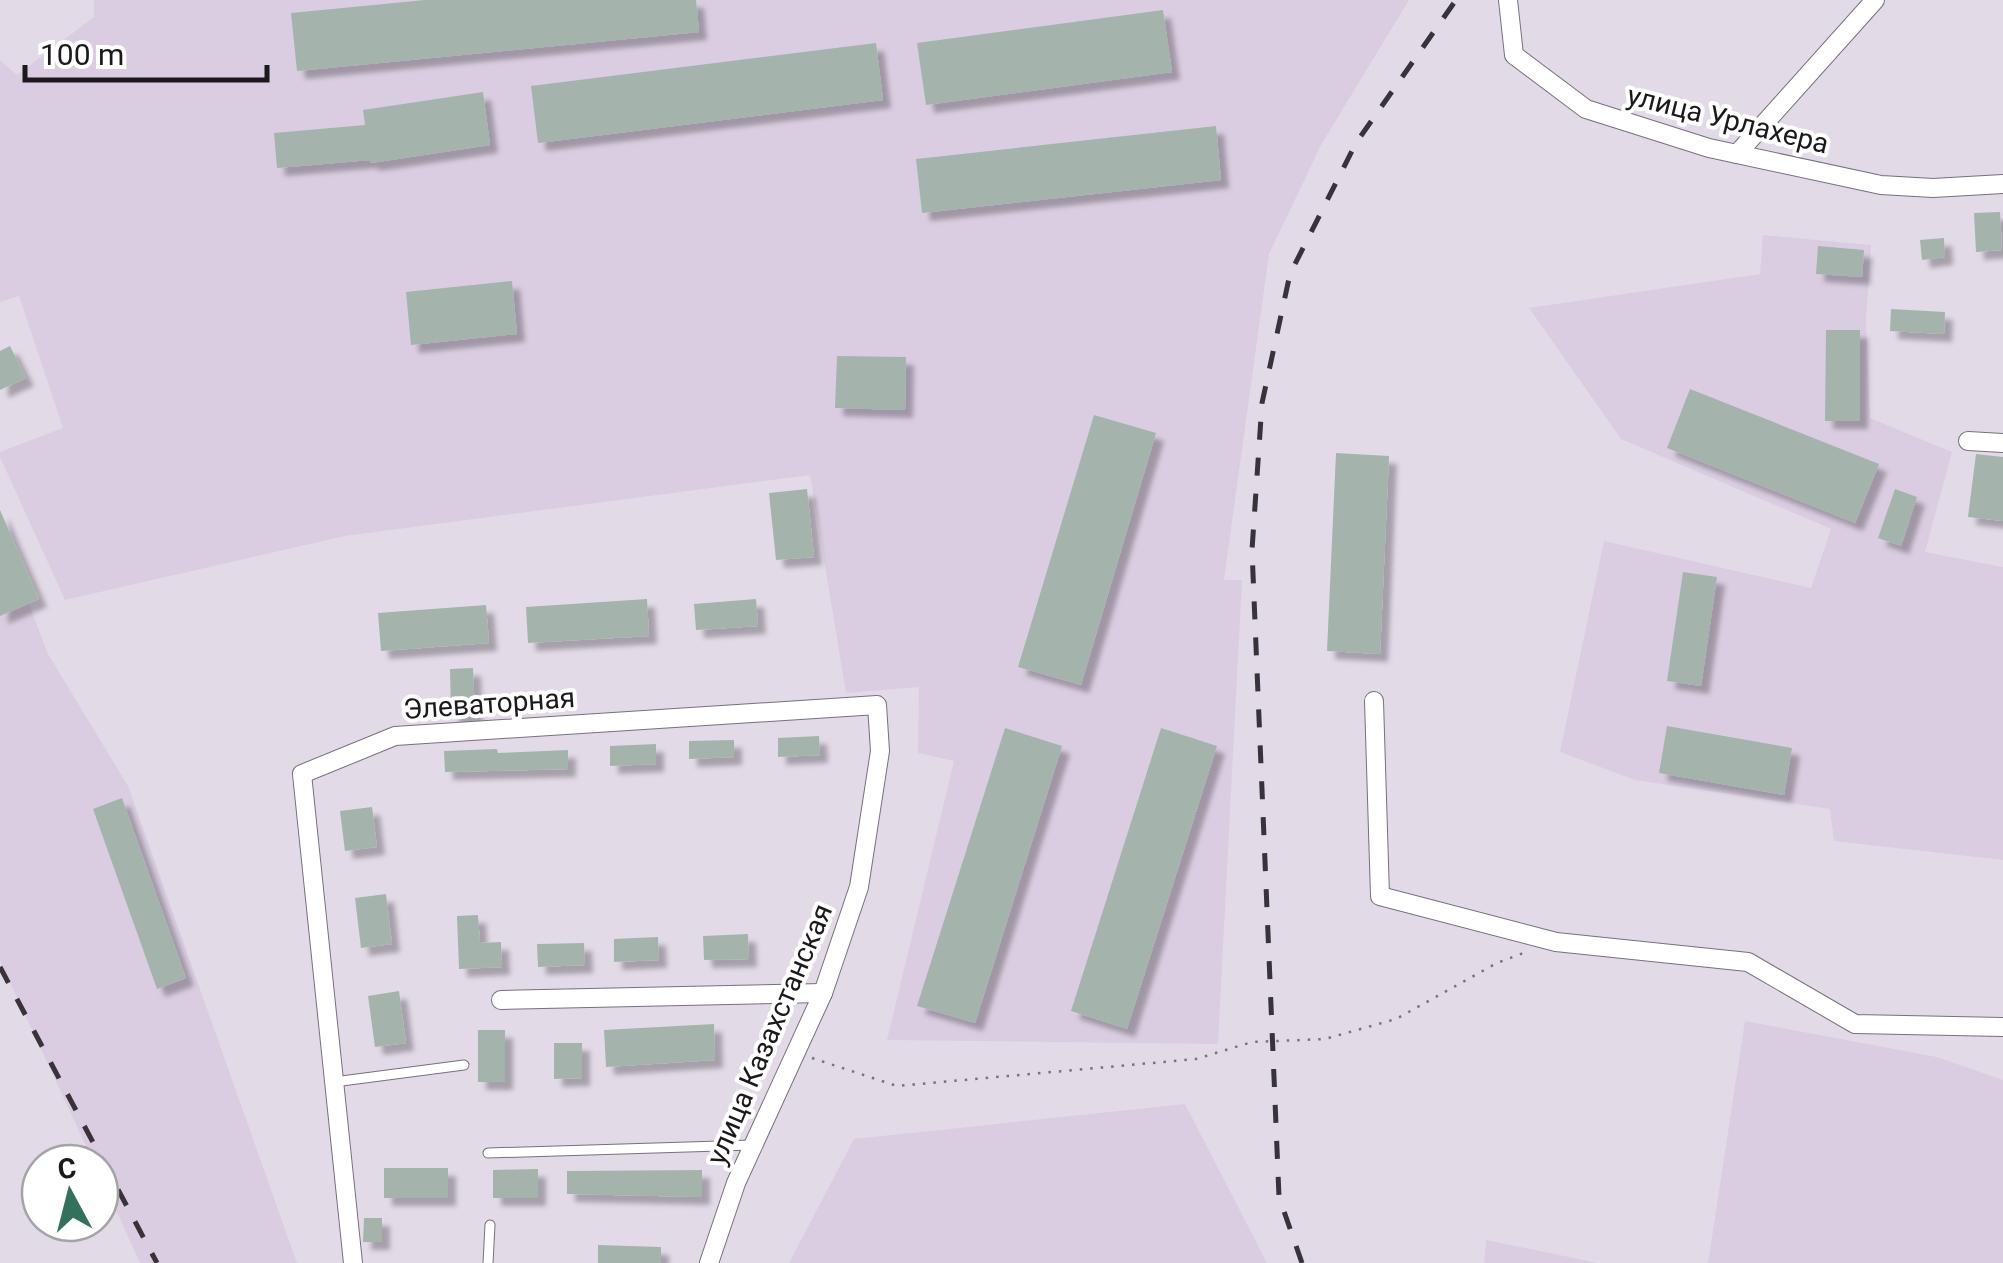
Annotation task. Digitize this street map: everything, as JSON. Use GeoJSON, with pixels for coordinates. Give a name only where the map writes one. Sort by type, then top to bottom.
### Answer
{"type":"FeatureCollection","features":[{"type":"Feature","properties":{"kind":"street","name":"улица Урлахера"},"geometry":{"type":"LineString","coordinates":[[1508,0],[1514,55],[1586,109],[1737,154],[1882,185],[1933,188],[2003,184]]}},
{"type":"Feature","properties":{"kind":"street"},"geometry":{"type":"LineString","coordinates":[[1737,154],[1874,0]]}},
{"type":"Feature","properties":{"kind":"street"},"geometry":{"type":"LineString","coordinates":[[1968,441],[2003,444]]}},
{"type":"Feature","properties":{"kind":"street"},"geometry":{"type":"LineString","coordinates":[[1374,701],[1380,896],[1556,942],[1748,962],[1855,1024],[2003,1027]]}},
{"type":"Feature","properties":{"kind":"street","name":"улица Казахстанская"},"geometry":{"type":"LineString","coordinates":[[708,1263],[736,1183],[822,993],[859,887],[880,752],[878,705]]}},
{"type":"Feature","properties":{"kind":"street","name":"Элеваторная"},"geometry":{"type":"LineString","coordinates":[[353,1263],[302,774],[395,736],[878,705]]}},
{"type":"Feature","properties":{"kind":"street"},"geometry":{"type":"LineString","coordinates":[[501,1000],[822,993]]}},
{"type":"Feature","properties":{"kind":"lane"},"geometry":{"type":"LineString","coordinates":[[334,1082],[464,1065]]}},
{"type":"Feature","properties":{"kind":"lane"},"geometry":{"type":"LineString","coordinates":[[488,1153],[753,1146]]}},
{"type":"Feature","properties":{"kind":"lane"},"geometry":{"type":"LineString","coordinates":[[488,1263],[490,1225]]}},
{"type":"Feature","properties":{"kind":"path"},"geometry":{"type":"LineString","coordinates":[[795,1053],[897,1086],[1196,1060],[1252,1042],[1325,1039],[1396,1019],[1497,963],[1527,952]]}},
{"type":"Feature","properties":{"kind":"shaded area"},"geometry":{"type":"Polygon","coordinates":[[[94,0],[1409,0],[1321,145],[1269,254],[1224,580],[1242,580],[1218,1044],[887,1040],[954,761],[918,753],[919,687],[846,693],[810,475],[345,536],[65,600],[0,457],[0,452],[63,428],[19,296],[0,302],[0,60],[17,75],[94,17],[94,0]]]}},
{"type":"Feature","properties":{"kind":"shaded area"},"geometry":{"type":"Polygon","coordinates":[[[1763,235],[1871,245],[1866,322],[1870,418],[1952,452],[1925,552],[2003,567],[2003,860],[1834,841],[1830,809],[1635,780],[1560,752],[1604,541],[1811,588],[1831,529],[1621,439],[1529,308],[1760,274],[1763,235]]]}},
{"type":"Feature","properties":{"kind":"shaded area"},"geometry":{"type":"Polygon","coordinates":[[[0,528],[48,654],[128,786],[297,1263],[140,1263],[120,1219],[120,1143],[85,1143],[0,961],[0,528]]]}},
{"type":"Feature","properties":{"kind":"shaded area"},"geometry":{"type":"Polygon","coordinates":[[[1745,1021],[1937,1057],[2003,1080],[2003,1263],[1708,1263],[1745,1021]]]}},
{"type":"Feature","properties":{"kind":"shaded area"},"geometry":{"type":"Polygon","coordinates":[[[1185,1104],[1267,1263],[789,1263],[854,1139],[1185,1104]]]}},
{"type":"Feature","properties":{"kind":"shaded area"},"geometry":{"type":"Polygon","coordinates":[[[1486,1240],[1598,1263],[1484,1263],[1486,1240]]]}},
{"type":"Feature","properties":{"kind":"building"},"geometry":{"type":"Polygon","coordinates":[[[425,0],[696,0],[699,32],[297,71],[291,13],[425,0]]]}},
{"type":"Feature","properties":{"kind":"building"},"geometry":{"type":"Polygon","coordinates":[[[1163,10],[1172,72],[926,105],[917,43],[1163,10]]]}},
{"type":"Feature","properties":{"kind":"building"},"geometry":{"type":"Polygon","coordinates":[[[876,43],[883,100],[538,143],[531,86],[876,43]]]}},
{"type":"Feature","properties":{"kind":"building"},"geometry":{"type":"Polygon","coordinates":[[[483,92],[490,145],[371,163],[370,160],[277,168],[274,133],[365,125],[363,110],[483,92]]]}},
{"type":"Feature","properties":{"kind":"building"},"geometry":{"type":"Polygon","coordinates":[[[1216,126],[1221,180],[922,213],[916,159],[1216,126]]]}},
{"type":"Feature","properties":{"kind":"building"},"geometry":{"type":"Polygon","coordinates":[[[2000,212],[2002,250],[1976,252],[1974,213],[2000,212]]]}},
{"type":"Feature","properties":{"kind":"building"},"geometry":{"type":"Polygon","coordinates":[[[1944,238],[1945,257],[1922,260],[1920,240],[1944,238]]]}},
{"type":"Feature","properties":{"kind":"building"},"geometry":{"type":"Polygon","coordinates":[[[1818,246],[1864,250],[1862,277],[1816,274],[1818,246]]]}},
{"type":"Feature","properties":{"kind":"building"},"geometry":{"type":"Polygon","coordinates":[[[512,281],[517,334],[411,345],[406,292],[512,281]]]}},
{"type":"Feature","properties":{"kind":"building"},"geometry":{"type":"Polygon","coordinates":[[[1891,309],[1945,312],[1944,334],[1890,331],[1891,309]]]}},
{"type":"Feature","properties":{"kind":"building"},"geometry":{"type":"Polygon","coordinates":[[[1826,330],[1860,330],[1860,421],[1825,421],[1826,330]]]}},
{"type":"Feature","properties":{"kind":"building"},"geometry":{"type":"Polygon","coordinates":[[[10,346],[26,378],[0,390],[0,351],[10,346]]]}},
{"type":"Feature","properties":{"kind":"building"},"geometry":{"type":"Polygon","coordinates":[[[837,356],[906,357],[905,410],[835,408],[837,356]]]}},
{"type":"Feature","properties":{"kind":"building"},"geometry":{"type":"Polygon","coordinates":[[[1690,389],[1879,464],[1855,523],[1667,448],[1690,389]]]}},
{"type":"Feature","properties":{"kind":"building"},"geometry":{"type":"Polygon","coordinates":[[[1094,415],[1156,433],[1081,685],[1018,667],[1094,415]]]}},
{"type":"Feature","properties":{"kind":"building"},"geometry":{"type":"Polygon","coordinates":[[[1336,453],[1389,456],[1380,654],[1327,651],[1336,453]]]}},
{"type":"Feature","properties":{"kind":"building"},"geometry":{"type":"Polygon","coordinates":[[[1976,454],[2003,457],[2003,521],[1968,517],[1976,454]]]}},
{"type":"Feature","properties":{"kind":"building"},"geometry":{"type":"Polygon","coordinates":[[[807,489],[814,557],[776,560],[769,493],[807,489]]]}},
{"type":"Feature","properties":{"kind":"building"},"geometry":{"type":"Polygon","coordinates":[[[1895,489],[1917,497],[1901,546],[1878,538],[1895,489]]]}},
{"type":"Feature","properties":{"kind":"building"},"geometry":{"type":"Polygon","coordinates":[[[0,510],[39,599],[0,616],[0,510]]]}},
{"type":"Feature","properties":{"kind":"building"},"geometry":{"type":"Polygon","coordinates":[[[1683,572],[1717,577],[1701,686],[1667,681],[1683,572]]]}},
{"type":"Feature","properties":{"kind":"building"},"geometry":{"type":"Polygon","coordinates":[[[647,599],[649,636],[528,643],[526,607],[647,599]]]}},
{"type":"Feature","properties":{"kind":"building"},"geometry":{"type":"Polygon","coordinates":[[[756,599],[758,626],[696,630],[694,604],[756,599]]]}},
{"type":"Feature","properties":{"kind":"building"},"geometry":{"type":"Polygon","coordinates":[[[486,605],[489,643],[381,651],[378,613],[486,605]]]}},
{"type":"Feature","properties":{"kind":"building"},"geometry":{"type":"Polygon","coordinates":[[[473,668],[475,716],[451,717],[450,669],[473,668]]]}},
{"type":"Feature","properties":{"kind":"building"},"geometry":{"type":"Polygon","coordinates":[[[1667,726],[1792,748],[1784,795],[1659,773],[1667,726]]]}},
{"type":"Feature","properties":{"kind":"building"},"geometry":{"type":"Polygon","coordinates":[[[1005,728],[1062,746],[975,1023],[917,1006],[1005,728]]]}},
{"type":"Feature","properties":{"kind":"building"},"geometry":{"type":"Polygon","coordinates":[[[1161,728],[1217,746],[1127,1029],[1071,1011],[1161,728]]]}},
{"type":"Feature","properties":{"kind":"building"},"geometry":{"type":"Polygon","coordinates":[[[819,736],[820,755],[778,757],[778,738],[819,736]]]}},
{"type":"Feature","properties":{"kind":"building"},"geometry":{"type":"Polygon","coordinates":[[[734,740],[734,757],[689,759],[689,741],[734,740]]]}},
{"type":"Feature","properties":{"kind":"building"},"geometry":{"type":"Polygon","coordinates":[[[656,744],[656,764],[610,766],[610,746],[656,744]]]}},
{"type":"Feature","properties":{"kind":"building"},"geometry":{"type":"Polygon","coordinates":[[[497,749],[498,753],[568,750],[568,769],[445,772],[444,751],[497,749]]]}},
{"type":"Feature","properties":{"kind":"building"},"geometry":{"type":"Polygon","coordinates":[[[122,798],[186,978],[157,989],[93,809],[122,798]]]}},
{"type":"Feature","properties":{"kind":"building"},"geometry":{"type":"Polygon","coordinates":[[[372,807],[377,847],[345,851],[340,811],[372,807]]]}},
{"type":"Feature","properties":{"kind":"building"},"geometry":{"type":"Polygon","coordinates":[[[386,894],[392,944],[361,948],[355,898],[386,894]]]}},
{"type":"Feature","properties":{"kind":"building"},"geometry":{"type":"Polygon","coordinates":[[[478,915],[480,943],[501,942],[502,967],[459,969],[457,916],[478,915]]]}},
{"type":"Feature","properties":{"kind":"building"},"geometry":{"type":"Polygon","coordinates":[[[748,934],[749,959],[704,960],[703,936],[748,934]]]}},
{"type":"Feature","properties":{"kind":"building"},"geometry":{"type":"Polygon","coordinates":[[[658,937],[659,960],[614,962],[614,939],[658,937]]]}},
{"type":"Feature","properties":{"kind":"building"},"geometry":{"type":"Polygon","coordinates":[[[584,943],[585,965],[538,967],[537,944],[584,943]]]}},
{"type":"Feature","properties":{"kind":"building"},"geometry":{"type":"Polygon","coordinates":[[[399,991],[406,1043],[375,1047],[368,996],[399,991]]]}},
{"type":"Feature","properties":{"kind":"building"},"geometry":{"type":"Polygon","coordinates":[[[714,1024],[715,1060],[606,1067],[604,1030],[714,1024]]]}},
{"type":"Feature","properties":{"kind":"building"},"geometry":{"type":"Polygon","coordinates":[[[478,1030],[505,1030],[505,1082],[478,1082],[478,1030]]]}},
{"type":"Feature","properties":{"kind":"building"},"geometry":{"type":"Polygon","coordinates":[[[554,1043],[582,1043],[582,1078],[554,1079],[554,1043]]]}},
{"type":"Feature","properties":{"kind":"building"},"geometry":{"type":"Polygon","coordinates":[[[384,1168],[448,1168],[448,1198],[384,1198],[384,1168]]]}},
{"type":"Feature","properties":{"kind":"building"},"geometry":{"type":"Polygon","coordinates":[[[538,1169],[538,1198],[493,1198],[493,1170],[538,1169]]]}},
{"type":"Feature","properties":{"kind":"building"},"geometry":{"type":"Polygon","coordinates":[[[702,1170],[702,1197],[567,1194],[567,1171],[702,1170]]]}},
{"type":"Feature","properties":{"kind":"building"},"geometry":{"type":"Polygon","coordinates":[[[364,1218],[382,1218],[382,1242],[363,1242],[364,1218]]]}},
{"type":"Feature","properties":{"kind":"building"},"geometry":{"type":"Polygon","coordinates":[[[598,1245],[661,1247],[661,1263],[598,1263],[598,1245]]]}},
{"type":"Feature","properties":{"kind":"railway"},"geometry":{"type":"LineString","coordinates":[[1302,1263],[1279,1197],[1252,550],[1262,403],[1290,274],[1356,143],[1456,0]]}},
{"type":"Feature","properties":{"kind":"railway"},"geometry":{"type":"LineString","coordinates":[[0,967],[157,1263]]}}]}
